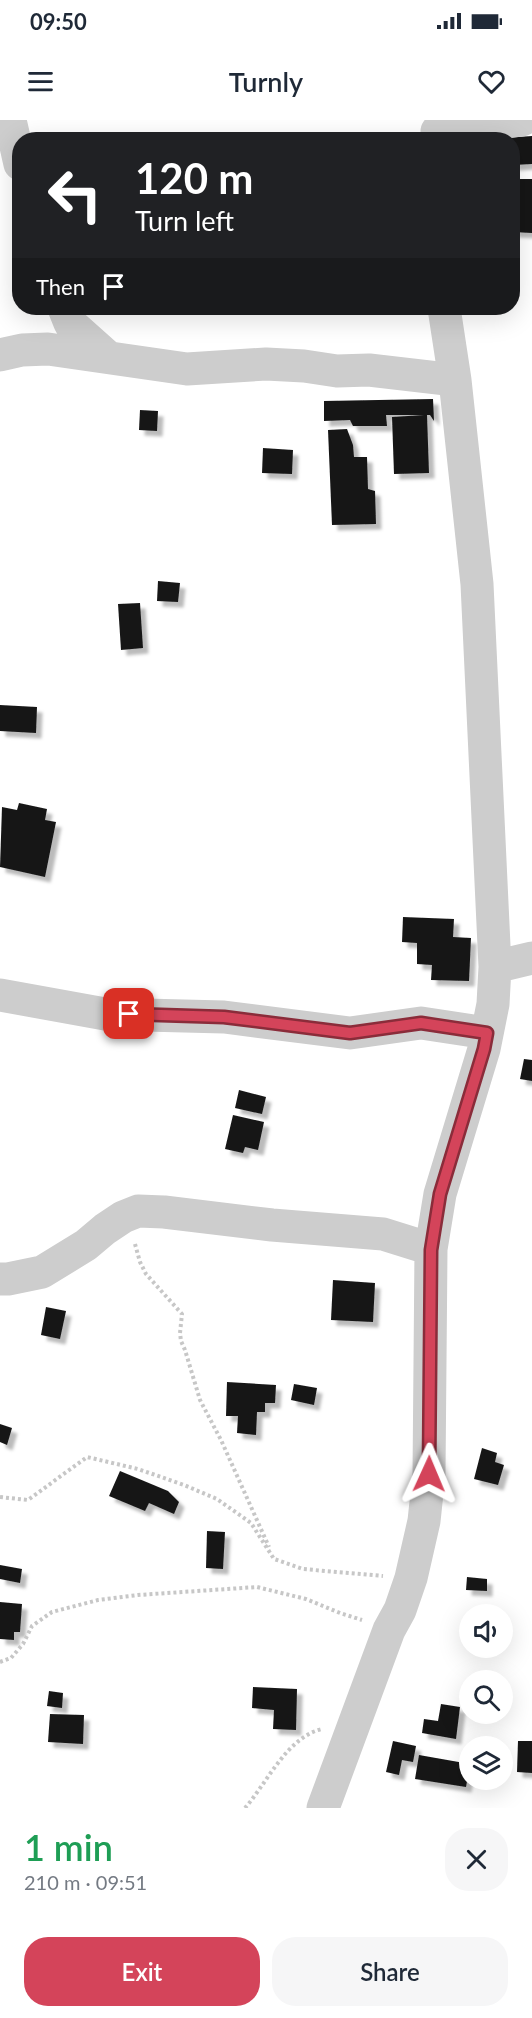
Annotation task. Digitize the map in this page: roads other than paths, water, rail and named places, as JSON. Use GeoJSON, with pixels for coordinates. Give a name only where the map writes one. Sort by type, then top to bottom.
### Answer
{"type":"FeatureCollection","features":[{"type":"Feature","properties":{"kind":"street"},"geometry":{"type":"LineString","coordinates":[[437,130],[522,120]]}},
{"type":"Feature","properties":{"kind":"street"},"geometry":{"type":"LineString","coordinates":[[66,315],[69,323],[107,356]]}},
{"type":"Feature","properties":{"kind":"street"},"geometry":{"type":"LineString","coordinates":[[322,1808],[389,1630],[400,1610],[411,1578],[424,1521],[429,1474],[431,1250],[440,1194],[484,1049],[493,1004],[495,968],[477,584],[455,380],[445,315]]}},
{"type":"Feature","properties":{"kind":"street"},"geometry":{"type":"LineString","coordinates":[[0,355],[22,350],[48,349],[187,369],[266,364],[337,371],[369,370],[455,380]]}},
{"type":"Feature","properties":{"kind":"street"},"geometry":{"type":"LineString","coordinates":[[495,968],[532,958]]}},
{"type":"Feature","properties":{"kind":"street"},"geometry":{"type":"LineString","coordinates":[[0,995],[105,1014],[224,1017],[350,1033],[421,1023],[487,1033]]}},
{"type":"Feature","properties":{"kind":"street"},"geometry":{"type":"LineString","coordinates":[[0,1279],[42,1272],[86,1245],[123,1217],[133,1213],[164,1212],[272,1225],[383,1234],[431,1250]]}}]}
